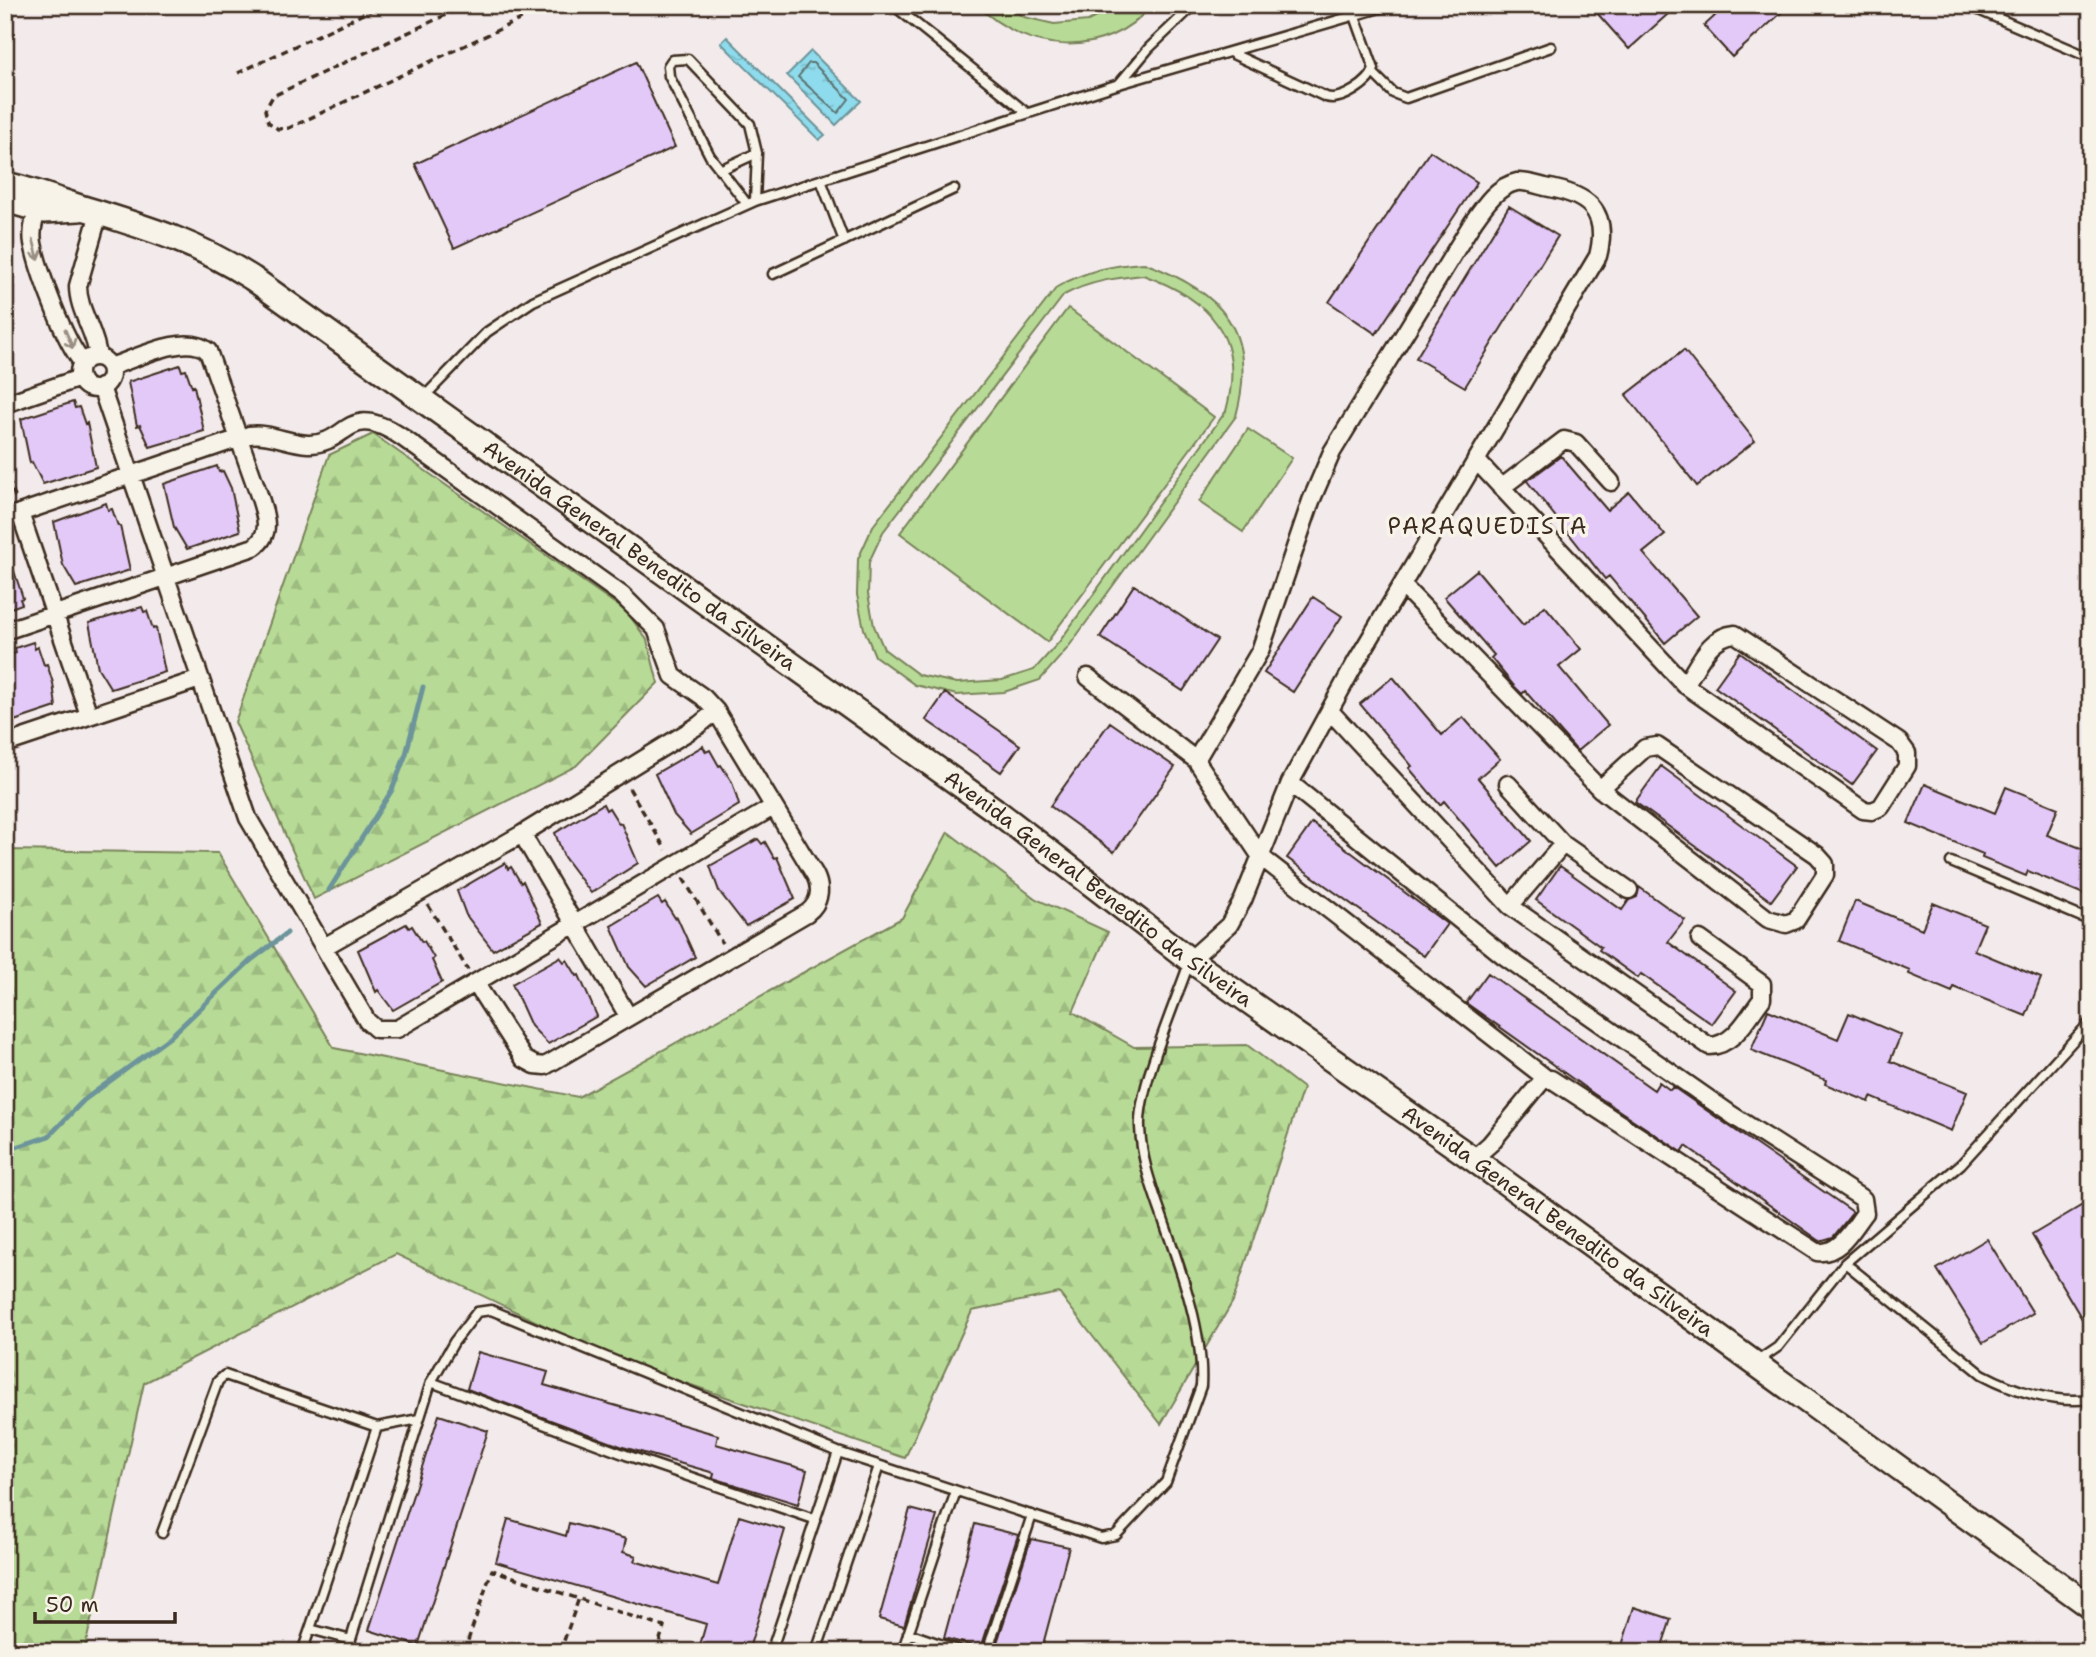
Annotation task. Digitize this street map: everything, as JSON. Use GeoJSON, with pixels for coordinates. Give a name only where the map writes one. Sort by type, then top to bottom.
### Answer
{"type":"FeatureCollection","features":[{"type":"Feature","properties":{"kind":"main road","name":"Avenida General Benedito da Silveira"},"geometry":{"type":"LineString","coordinates":[[5,184],[163,232],[211,253],[321,326],[719,615],[995,810],[1190,960],[1756,1362],[2091,1607]]}},
{"type":"Feature","properties":{"kind":"main road","name":"Avenida General Benedito da Silveira"},"geometry":{"type":"LineString","coordinates":[[5,200],[38,210],[92,211]]}},
{"type":"Feature","properties":{"kind":"street"},"geometry":{"type":"LineString","coordinates":[[1190,960],[1229,925],[1244,900],[1290,783],[1402,585],[1598,256],[1602,239],[1600,220],[1589,201],[1567,191],[1518,182],[1493,195],[1473,222],[1332,452],[1311,501],[1260,651],[1196,760]]}},
{"type":"Feature","properties":{"kind":"street"},"geometry":{"type":"LineString","coordinates":[[60,199],[42,204],[38,210],[33,232],[34,248],[69,341],[93,366],[111,377],[101,387],[91,388],[93,366],[97,346],[79,299],[78,286],[92,211]]}},
{"type":"Feature","properties":{"kind":"street"},"geometry":{"type":"LineString","coordinates":[[5,404],[93,366],[184,343],[202,346],[214,363],[266,519],[261,542],[254,547],[5,631]]}},
{"type":"Feature","properties":{"kind":"street"},"geometry":{"type":"LineString","coordinates":[[101,387],[248,818],[367,1021],[381,1031],[397,1030],[773,807]]}},
{"type":"Feature","properties":{"kind":"street"},"geometry":{"type":"LineString","coordinates":[[89,715],[56,614],[13,515],[239,438],[260,434],[314,444],[362,422],[388,428],[630,602],[656,629],[673,676],[703,697],[716,711],[818,880],[820,891],[816,904],[807,913],[628,1016],[555,1062],[535,1065],[524,1059],[477,984]]}},
{"type":"Feature","properties":{"kind":"street"},"geometry":{"type":"LineString","coordinates":[[1501,488],[1564,440],[1576,443],[1611,482]]}},
{"type":"Feature","properties":{"kind":"street"},"geometry":{"type":"LineString","coordinates":[[1476,460],[1685,685],[1863,810],[1872,811],[1881,807],[1907,766],[1907,753],[1899,742],[1735,634],[1721,635],[1714,641],[1685,685]]}},
{"type":"Feature","properties":{"kind":"street"},"geometry":{"type":"LineString","coordinates":[[1402,585],[1601,789],[1768,919],[1786,924],[1796,920],[1825,876],[1825,864],[1817,855],[1657,746],[1645,748],[1601,789]]}},
{"type":"Feature","properties":{"kind":"street"},"geometry":{"type":"LineString","coordinates":[[1088,677],[1196,760],[1261,857],[1547,1079],[1555,1080],[1817,1252],[1825,1253],[1838,1247],[1865,1213],[1863,1199],[1732,1115],[1504,956],[1290,783]]}},
{"type":"Feature","properties":{"kind":"street"},"geometry":{"type":"LineString","coordinates":[[5,744],[200,679]]}},
{"type":"Feature","properties":{"kind":"street"},"geometry":{"type":"LineString","coordinates":[[324,947],[522,834],[699,725],[716,711]]}},
{"type":"Feature","properties":{"kind":"street"},"geometry":{"type":"LineString","coordinates":[[1330,711],[1510,906],[1709,1046],[1720,1046],[1729,1042],[1762,999],[1764,991],[1762,984],[1700,939]]}},
{"type":"Feature","properties":{"kind":"street"},"geometry":{"type":"LineString","coordinates":[[1508,784],[1563,844],[1629,890]]}},
{"type":"Feature","properties":{"kind":"street"},"geometry":{"type":"LineString","coordinates":[[522,834],[628,1016]]}},
{"type":"Feature","properties":{"kind":"street"},"geometry":{"type":"LineString","coordinates":[[1510,906],[1563,844]]}},
{"type":"Feature","properties":{"kind":"street"},"geometry":{"type":"LineString","coordinates":[[1473,1159],[1490,1144],[1542,1081],[1547,1079]]}},
{"type":"Feature","properties":{"kind":"lane"},"geometry":{"type":"LineString","coordinates":[[893,5],[1027,114]]}},
{"type":"Feature","properties":{"kind":"lane"},"geometry":{"type":"LineString","coordinates":[[1119,84],[1149,48],[1194,5]]}},
{"type":"Feature","properties":{"kind":"lane"},"geometry":{"type":"LineString","coordinates":[[422,399],[456,367],[486,332],[533,302],[751,203],[1119,84],[1233,54],[1390,5]]}},
{"type":"Feature","properties":{"kind":"lane"},"geometry":{"type":"LineString","coordinates":[[1967,5],[2091,58]]}},
{"type":"Feature","properties":{"kind":"lane"},"geometry":{"type":"LineString","coordinates":[[1233,54],[1332,99],[1339,99],[1373,74],[1374,69],[1355,16]]}},
{"type":"Feature","properties":{"kind":"lane"},"geometry":{"type":"LineString","coordinates":[[1373,74],[1392,93],[1406,98],[1551,47]]}},
{"type":"Feature","properties":{"kind":"lane"},"geometry":{"type":"LineString","coordinates":[[672,60],[688,60],[750,124],[757,153],[751,203],[720,170],[669,76],[668,66],[672,60]]}},
{"type":"Feature","properties":{"kind":"lane"},"geometry":{"type":"LineString","coordinates":[[720,170],[757,153]]}},
{"type":"Feature","properties":{"kind":"lane"},"geometry":{"type":"LineString","coordinates":[[821,180],[844,241]]}},
{"type":"Feature","properties":{"kind":"lane"},"geometry":{"type":"LineString","coordinates":[[773,274],[954,189]]}},
{"type":"Feature","properties":{"kind":"lane"},"geometry":{"type":"LineString","coordinates":[[1951,862],[2091,920]]}},
{"type":"Feature","properties":{"kind":"lane"},"geometry":{"type":"LineString","coordinates":[[347,1652],[430,1382],[454,1342],[477,1312],[484,1309],[879,1466],[1101,1538],[1116,1535],[1167,1482],[1201,1386],[1202,1370],[1183,1275],[1146,1172],[1140,1126],[1142,1101],[1190,960]]}},
{"type":"Feature","properties":{"kind":"lane"},"geometry":{"type":"LineString","coordinates":[[1756,1362],[1778,1347],[1845,1263],[1961,1164],[2091,1021]]}},
{"type":"Feature","properties":{"kind":"lane"},"geometry":{"type":"LineString","coordinates":[[1845,1263],[1982,1374],[2007,1387],[2040,1396],[2091,1399]]}},
{"type":"Feature","properties":{"kind":"lane"},"geometry":{"type":"LineString","coordinates":[[162,1532],[218,1381],[225,1375],[377,1426],[419,1419]]}},
{"type":"Feature","properties":{"kind":"lane"},"geometry":{"type":"LineString","coordinates":[[430,1382],[626,1455],[814,1519]]}},
{"type":"Feature","properties":{"kind":"lane"},"geometry":{"type":"LineString","coordinates":[[302,1652],[377,1426]]}},
{"type":"Feature","properties":{"kind":"lane"},"geometry":{"type":"LineString","coordinates":[[771,1652],[838,1451]]}},
{"type":"Feature","properties":{"kind":"lane"},"geometry":{"type":"LineString","coordinates":[[816,1652],[879,1466]]}},
{"type":"Feature","properties":{"kind":"lane"},"geometry":{"type":"LineString","coordinates":[[902,1652],[956,1491]]}},
{"type":"Feature","properties":{"kind":"lane"},"geometry":{"type":"LineString","coordinates":[[987,1652],[1032,1516]]}},
{"type":"Feature","properties":{"kind":"lane"},"geometry":{"type":"LineString","coordinates":[[310,1629],[351,1640]]}},
{"type":"Feature","properties":{"kind":"lane"},"geometry":{"type":"LineString","coordinates":[[908,1633],[963,1652]]}},
{"type":"Feature","properties":{"kind":"path"},"geometry":{"type":"LineString","coordinates":[[238,73],[382,5]]}},
{"type":"Feature","properties":{"kind":"path"},"geometry":{"type":"LineString","coordinates":[[467,5],[273,96],[265,106],[268,122],[278,129],[289,128],[551,5]]}},
{"type":"Feature","properties":{"kind":"path"},"geometry":{"type":"LineString","coordinates":[[5,468],[13,515]]}},
{"type":"Feature","properties":{"kind":"path"},"geometry":{"type":"LineString","coordinates":[[420,892],[477,984]]}},
{"type":"Feature","properties":{"kind":"path"},"geometry":{"type":"LineString","coordinates":[[464,1652],[492,1570],[664,1627],[656,1652]]}},
{"type":"Feature","properties":{"kind":"path"},"geometry":{"type":"LineString","coordinates":[[560,1652],[579,1597]]}},
{"type":"Feature","properties":{"kind":"path"},"geometry":{"type":"LineString","coordinates":[[351,1640],[387,1652]]}},
{"type":"Feature","properties":{"kind":"green space"},"geometry":{"type":"Polygon","coordinates":[[[977,5],[1005,5],[1024,17],[1054,24],[1088,21],[1120,5],[1152,5],[1133,23],[1111,36],[1089,43],[1065,44],[1019,34],[977,5]]]}},
{"type":"Feature","properties":{"kind":"green space"},"geometry":{"type":"Polygon","coordinates":[[[1144,263],[1194,287],[1213,301],[1228,318],[1237,338],[1242,360],[1242,386],[1236,416],[1067,649],[1040,680],[1004,692],[957,695],[915,685],[875,656],[864,629],[857,595],[858,559],[873,526],[1057,287],[1088,273],[1144,263]],[[1143,275],[1093,283],[1064,295],[883,532],[869,562],[868,594],[874,626],[884,649],[919,675],[957,683],[1002,680],[1034,670],[1059,642],[1226,411],[1231,385],[1231,362],[1226,342],[1217,324],[1204,309],[1167,285],[1143,275]]]}},
{"type":"Feature","properties":{"kind":"green space"},"geometry":{"type":"Polygon","coordinates":[[[1068,308],[1214,417],[1047,642],[900,533],[1068,308]]]}},
{"type":"Feature","properties":{"kind":"green space"},"geometry":{"type":"Polygon","coordinates":[[[1248,429],[1292,458],[1243,532],[1199,502],[1248,429]]]}},
{"type":"Feature","properties":{"kind":"green space"},"geometry":{"type":"Polygon","coordinates":[[[373,434],[627,612],[647,640],[658,683],[576,766],[314,899],[235,722],[329,455],[373,434]]]}},
{"type":"Feature","properties":{"kind":"green space"},"geometry":{"type":"Polygon","coordinates":[[[948,832],[1036,899],[1108,932],[1073,1012],[1134,1047],[1247,1045],[1303,1088],[1233,1301],[1161,1424],[1059,1293],[972,1311],[905,1458],[612,1358],[396,1254],[144,1383],[84,1652],[5,1652],[5,850],[218,853],[334,1048],[578,1097],[902,918],[948,832]]]}},
{"type":"Feature","properties":{"kind":"water"},"geometry":{"type":"Polygon","coordinates":[[[727,37],[825,135],[819,140],[721,43],[727,37]]]}},
{"type":"Feature","properties":{"kind":"water"},"geometry":{"type":"Polygon","coordinates":[[[811,51],[861,101],[836,125],[787,75],[811,51]]]}},
{"type":"Feature","properties":{"kind":"building"},"geometry":{"type":"Polygon","coordinates":[[[1606,5],[1678,5],[1629,49],[1597,13],[1606,5]]]}},
{"type":"Feature","properties":{"kind":"building"},"geometry":{"type":"Polygon","coordinates":[[[1705,5],[1790,5],[1732,57],[1704,26],[1715,16],[1705,5]]]}},
{"type":"Feature","properties":{"kind":"building"},"geometry":{"type":"Polygon","coordinates":[[[636,62],[675,147],[454,248],[415,164],[636,62]]]}},
{"type":"Feature","properties":{"kind":"building"},"geometry":{"type":"Polygon","coordinates":[[[1430,151],[1477,182],[1376,334],[1329,302],[1430,151]]]}},
{"type":"Feature","properties":{"kind":"building"},"geometry":{"type":"Polygon","coordinates":[[[1509,206],[1558,236],[1465,387],[1416,358],[1509,206]]]}},
{"type":"Feature","properties":{"kind":"building"},"geometry":{"type":"Polygon","coordinates":[[[1684,350],[1755,441],[1697,486],[1626,395],[1684,350]]]}},
{"type":"Feature","properties":{"kind":"building"},"geometry":{"type":"Polygon","coordinates":[[[180,365],[182,371],[186,370],[192,387],[194,386],[204,431],[150,447],[140,425],[137,426],[128,382],[180,365]]]}},
{"type":"Feature","properties":{"kind":"building"},"geometry":{"type":"Polygon","coordinates":[[[73,402],[75,408],[79,407],[85,424],[87,423],[96,467],[43,484],[32,462],[30,463],[21,419],[73,402]]]}},
{"type":"Feature","properties":{"kind":"building"},"geometry":{"type":"Polygon","coordinates":[[[1561,456],[1607,510],[1629,492],[1665,535],[1643,553],[1697,616],[1665,643],[1609,576],[1605,579],[1527,481],[1561,456]]]}},
{"type":"Feature","properties":{"kind":"building"},"geometry":{"type":"Polygon","coordinates":[[[217,466],[219,472],[223,471],[231,488],[240,531],[187,549],[174,527],[164,484],[217,466]]]}},
{"type":"Feature","properties":{"kind":"building"},"geometry":{"type":"Polygon","coordinates":[[[106,503],[120,526],[130,570],[76,587],[63,565],[54,522],[106,503]]]}},
{"type":"Feature","properties":{"kind":"building"},"geometry":{"type":"Polygon","coordinates":[[[8,553],[23,598],[20,599],[22,604],[5,610],[5,554],[8,553]]]}},
{"type":"Feature","properties":{"kind":"building"},"geometry":{"type":"Polygon","coordinates":[[[1477,570],[1523,625],[1545,606],[1581,649],[1559,667],[1608,725],[1577,751],[1525,691],[1522,694],[1514,686],[1491,658],[1494,655],[1444,597],[1477,570]]]}},
{"type":"Feature","properties":{"kind":"building"},"geometry":{"type":"Polygon","coordinates":[[[1134,585],[1217,640],[1183,691],[1100,637],[1134,585]]]}},
{"type":"Feature","properties":{"kind":"building"},"geometry":{"type":"Polygon","coordinates":[[[1313,597],[1342,616],[1293,692],[1264,673],[1313,597]]]}},
{"type":"Feature","properties":{"kind":"building"},"geometry":{"type":"Polygon","coordinates":[[[142,607],[144,612],[147,611],[153,629],[156,628],[165,672],[111,689],[98,668],[89,623],[142,607]]]}},
{"type":"Feature","properties":{"kind":"building"},"geometry":{"type":"Polygon","coordinates":[[[33,642],[35,649],[38,647],[44,665],[47,664],[56,707],[5,724],[5,656],[16,653],[15,648],[33,642]]]}},
{"type":"Feature","properties":{"kind":"building"},"geometry":{"type":"Polygon","coordinates":[[[1740,652],[1877,751],[1852,785],[1715,687],[1740,652]]]}},
{"type":"Feature","properties":{"kind":"building"},"geometry":{"type":"Polygon","coordinates":[[[1393,677],[1442,735],[1463,717],[1500,759],[1478,778],[1531,841],[1500,868],[1444,801],[1440,805],[1409,768],[1412,766],[1360,704],[1393,677]]]}},
{"type":"Feature","properties":{"kind":"building"},"geometry":{"type":"Polygon","coordinates":[[[945,693],[1020,745],[1001,772],[926,720],[945,693]]]}},
{"type":"Feature","properties":{"kind":"building"},"geometry":{"type":"Polygon","coordinates":[[[1110,722],[1175,767],[1114,852],[1050,806],[1110,722]]]}},
{"type":"Feature","properties":{"kind":"building"},"geometry":{"type":"Polygon","coordinates":[[[703,746],[706,752],[710,750],[732,782],[739,805],[691,834],[674,815],[655,774],[703,746]]]}},
{"type":"Feature","properties":{"kind":"building"},"geometry":{"type":"Polygon","coordinates":[[[1661,766],[1797,866],[1771,901],[1635,802],[1661,766]]]}},
{"type":"Feature","properties":{"kind":"building"},"geometry":{"type":"Polygon","coordinates":[[[1925,784],[1995,813],[2006,787],[2058,808],[2047,835],[2091,852],[2091,897],[2028,871],[2026,876],[1982,858],[1983,854],[1908,823],[1925,784]]]}},
{"type":"Feature","properties":{"kind":"building"},"geometry":{"type":"Polygon","coordinates":[[[603,804],[606,810],[609,808],[619,824],[621,823],[638,863],[591,893],[564,857],[555,833],[603,804]]]}},
{"type":"Feature","properties":{"kind":"building"},"geometry":{"type":"Polygon","coordinates":[[[1312,823],[1447,924],[1424,956],[1287,858],[1312,823]]]}},
{"type":"Feature","properties":{"kind":"building"},"geometry":{"type":"Polygon","coordinates":[[[758,839],[762,844],[765,842],[774,858],[777,857],[795,899],[746,926],[719,891],[710,866],[758,839]]]}},
{"type":"Feature","properties":{"kind":"building"},"geometry":{"type":"Polygon","coordinates":[[[505,863],[508,869],[511,867],[521,883],[523,881],[542,923],[493,950],[466,915],[457,891],[505,863]]]}},
{"type":"Feature","properties":{"kind":"building"},"geometry":{"type":"Polygon","coordinates":[[[1560,866],[1622,910],[1629,900],[1637,897],[1639,887],[1685,920],[1668,942],[1736,991],[1712,1024],[1641,974],[1638,978],[1599,950],[1601,947],[1536,900],[1560,866]]]}},
{"type":"Feature","properties":{"kind":"building"},"geometry":{"type":"Polygon","coordinates":[[[658,898],[662,904],[665,902],[675,918],[677,917],[695,957],[646,986],[629,967],[611,926],[658,898]]]}},
{"type":"Feature","properties":{"kind":"building"},"geometry":{"type":"Polygon","coordinates":[[[1855,901],[1922,929],[1933,903],[1985,924],[1974,950],[2041,978],[2026,1016],[1954,987],[1952,992],[1909,974],[1910,970],[1839,941],[1855,901]]]}},
{"type":"Feature","properties":{"kind":"building"},"geometry":{"type":"Polygon","coordinates":[[[406,924],[409,928],[412,926],[422,942],[424,941],[434,958],[432,960],[442,982],[393,1010],[378,990],[376,992],[358,950],[406,924]]]}},
{"type":"Feature","properties":{"kind":"building"},"geometry":{"type":"Polygon","coordinates":[[[560,957],[564,962],[567,960],[577,976],[579,975],[597,1016],[548,1044],[531,1026],[512,984],[560,957]]]}},
{"type":"Feature","properties":{"kind":"building"},"geometry":{"type":"Polygon","coordinates":[[[1488,973],[1654,1090],[1659,1082],[1670,1090],[1673,1087],[1853,1212],[1833,1237],[1820,1241],[1686,1146],[1682,1152],[1594,1094],[1466,1003],[1488,973]]]}},
{"type":"Feature","properties":{"kind":"building"},"geometry":{"type":"Polygon","coordinates":[[[1768,1010],[1838,1039],[1849,1013],[1901,1035],[1890,1061],[1967,1092],[1951,1131],[1871,1097],[1869,1102],[1825,1084],[1826,1080],[1751,1050],[1768,1010]]]}},
{"type":"Feature","properties":{"kind":"building"},"geometry":{"type":"Polygon","coordinates":[[[2091,1200],[2091,1334],[2032,1235],[2091,1200]]]}},
{"type":"Feature","properties":{"kind":"building"},"geometry":{"type":"Polygon","coordinates":[[[1987,1239],[2033,1313],[1983,1343],[1937,1269],[1987,1239]]]}},
{"type":"Feature","properties":{"kind":"building"},"geometry":{"type":"Polygon","coordinates":[[[478,1352],[548,1372],[544,1385],[718,1435],[716,1444],[807,1470],[798,1504],[713,1478],[714,1473],[623,1447],[467,1389],[478,1352]]]}},
{"type":"Feature","properties":{"kind":"building"},"geometry":{"type":"Polygon","coordinates":[[[439,1415],[488,1431],[418,1646],[369,1630],[439,1415]]]}},
{"type":"Feature","properties":{"kind":"building"},"geometry":{"type":"Polygon","coordinates":[[[910,1509],[937,1516],[904,1626],[879,1619],[910,1509]]]}},
{"type":"Feature","properties":{"kind":"building"},"geometry":{"type":"Polygon","coordinates":[[[739,1516],[785,1530],[748,1652],[698,1652],[706,1624],[496,1562],[508,1519],[566,1536],[569,1523],[626,1539],[623,1552],[636,1556],[634,1561],[718,1585],[739,1516]]]}},
{"type":"Feature","properties":{"kind":"building"},"geometry":{"type":"Polygon","coordinates":[[[975,1524],[1018,1535],[981,1648],[944,1638],[975,1524]]]}},
{"type":"Feature","properties":{"kind":"building"},"geometry":{"type":"Polygon","coordinates":[[[1031,1539],[1069,1547],[1041,1652],[994,1652],[1031,1539]]]}},
{"type":"Feature","properties":{"kind":"building"},"geometry":{"type":"Polygon","coordinates":[[[1634,1607],[1671,1619],[1660,1652],[1620,1652],[1634,1607]]]}},
{"type":"Feature","properties":{"kind":"waterway"},"geometry":{"type":"LineString","coordinates":[[329,890],[392,790],[406,754],[423,687]]}},
{"type":"Feature","properties":{"kind":"waterway"},"geometry":{"type":"LineString","coordinates":[[5,1151],[49,1136],[84,1100],[170,1037],[250,961],[287,933]]}},
{"type":"Feature","properties":{"kind":"district","name":"PARAQUEDISTA"},"geometry":{"type":"Point","coordinates":[1488,526]}}]}
